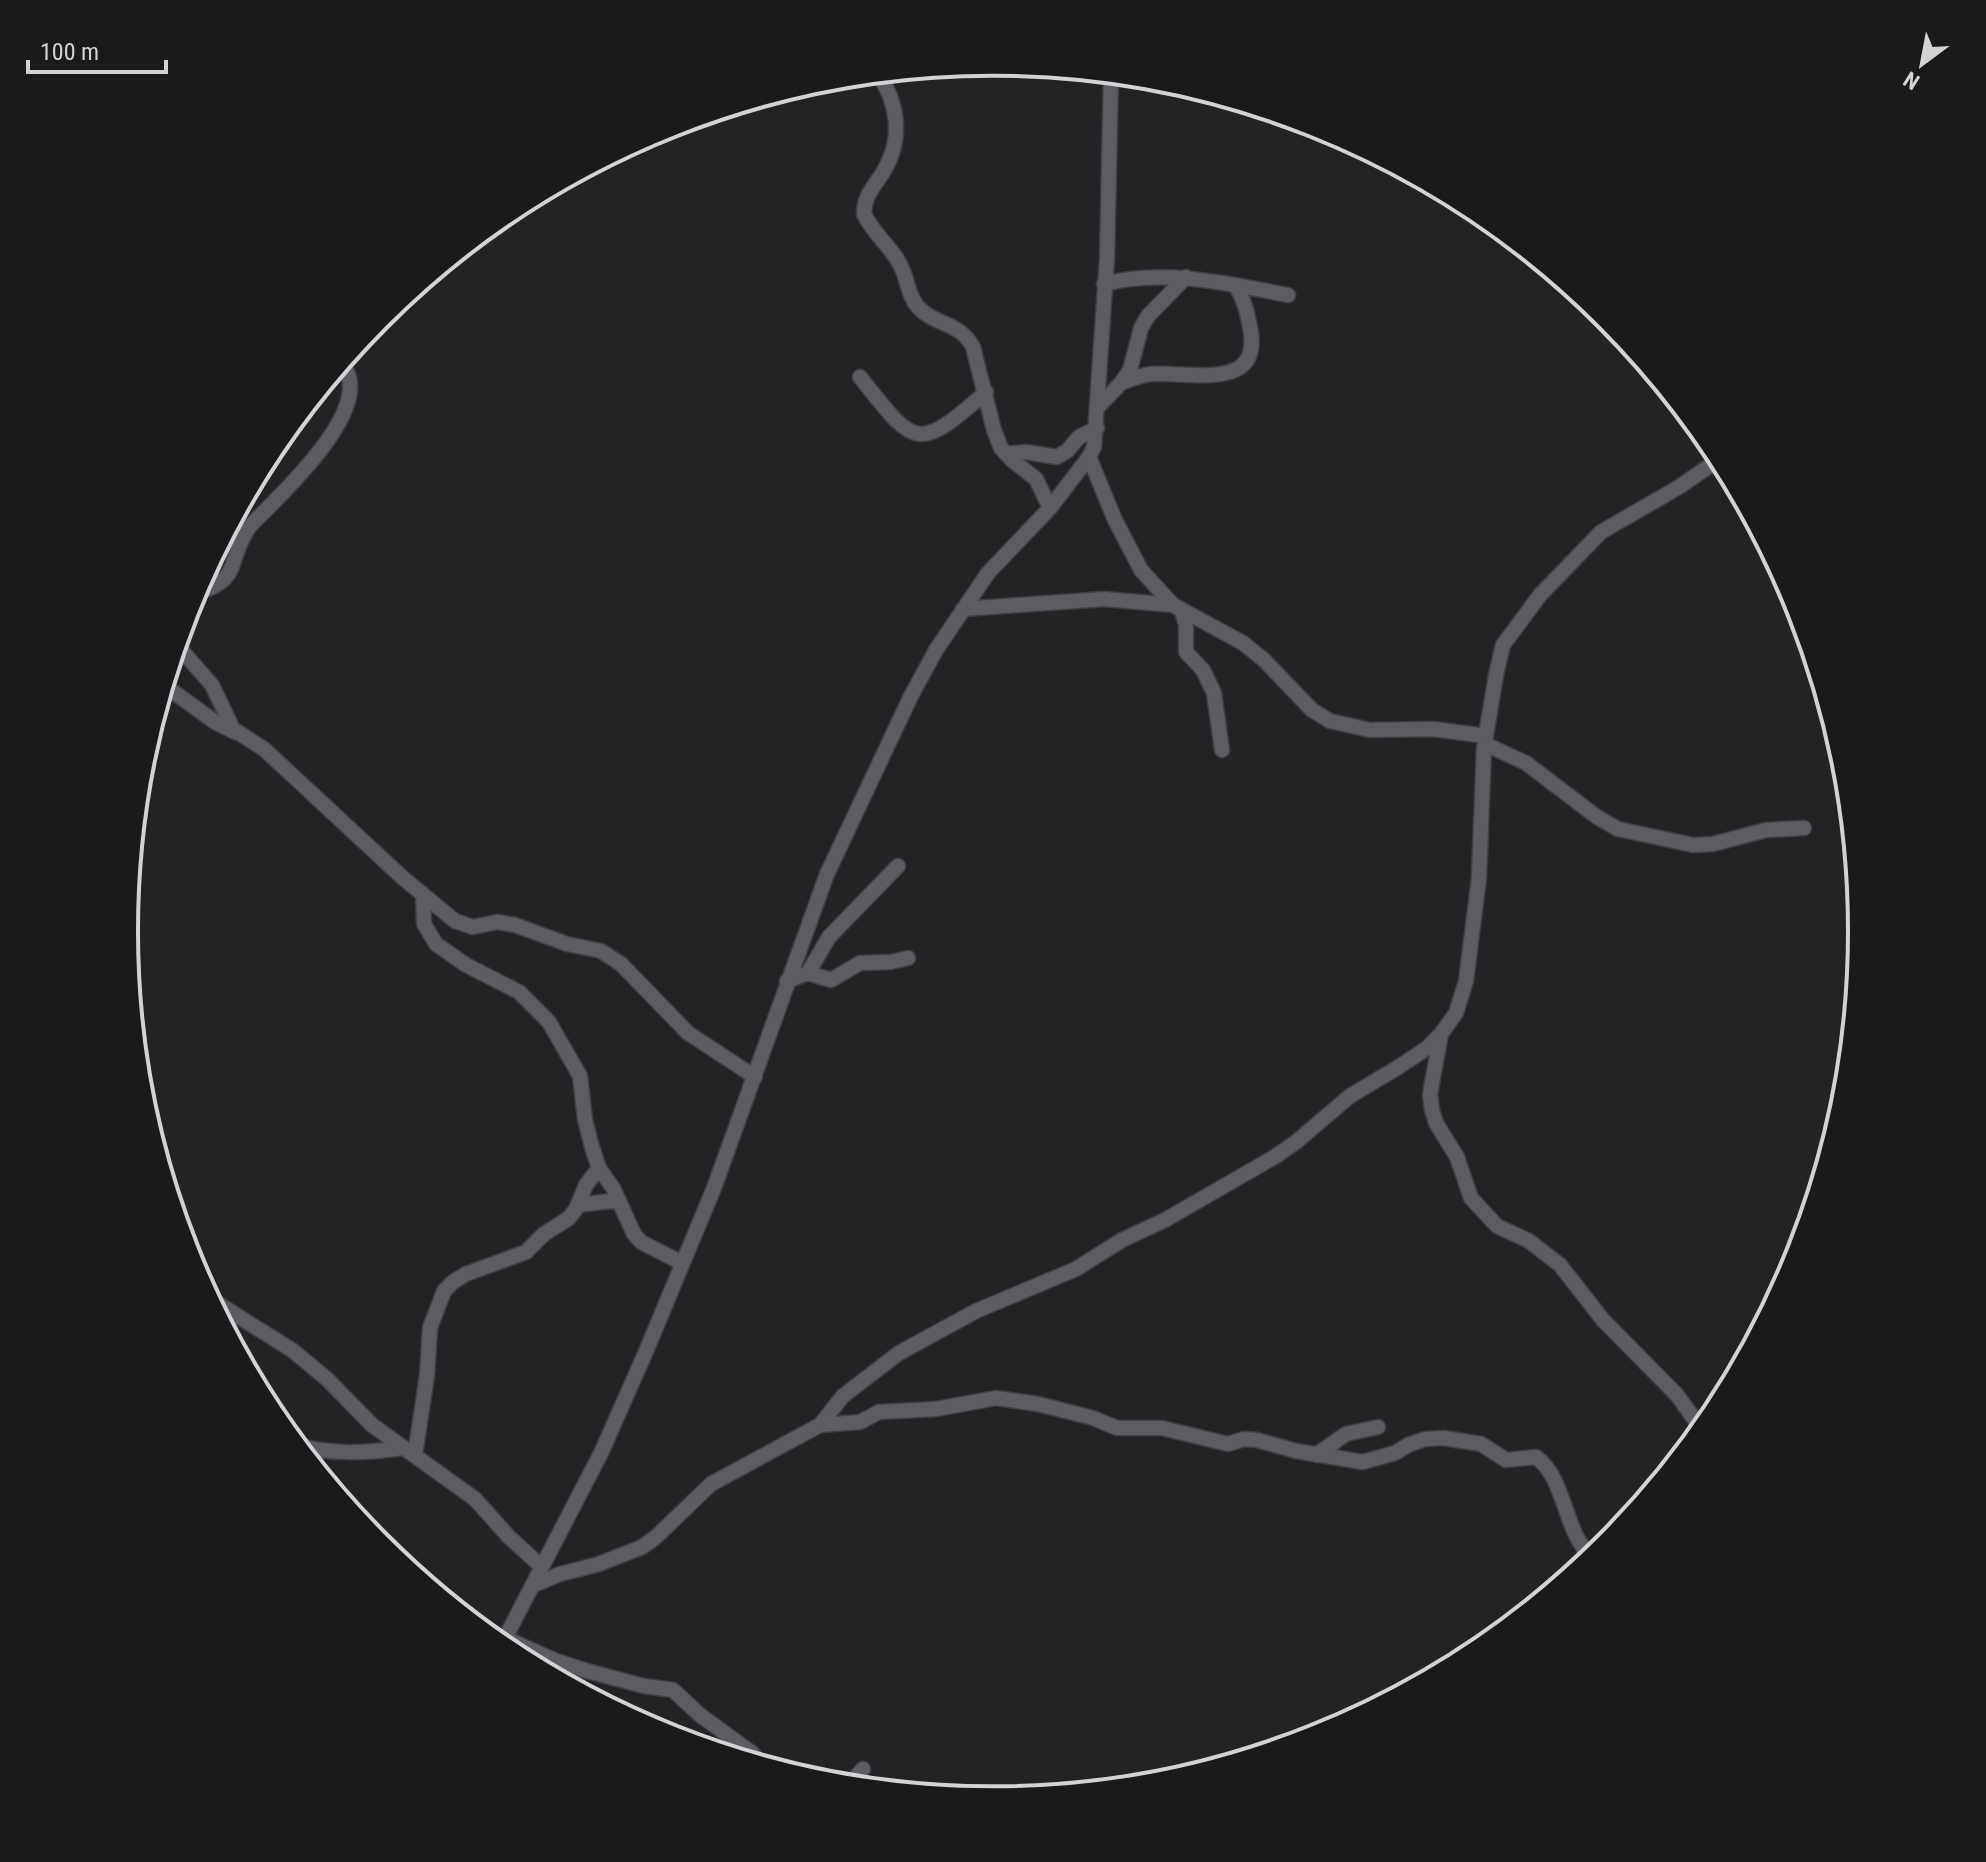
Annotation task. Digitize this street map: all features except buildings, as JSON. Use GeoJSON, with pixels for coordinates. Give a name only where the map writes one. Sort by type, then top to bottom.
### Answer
{"type":"FeatureCollection","features":[{"type":"Feature","properties":{"kind":"street"},"geometry":{"type":"LineString","coordinates":[[884,83],[894,103],[894,151],[885,171],[868,192],[864,214],[869,226],[899,261],[915,304],[967,336],[986,392],[994,430],[1007,454],[1036,479],[1050,508]]}},
{"type":"Feature","properties":{"kind":"street"},"geometry":{"type":"LineString","coordinates":[[507,1634],[602,1451],[714,1188],[827,874],[869,782],[930,661],[963,609],[988,573],[1050,508],[1089,457],[1097,428],[1111,84]]}},
{"type":"Feature","properties":{"kind":"street"},"geometry":{"type":"LineString","coordinates":[[1104,284],[1126,279],[1186,277],[1288,295]]}},
{"type":"Feature","properties":{"kind":"street"},"geometry":{"type":"LineString","coordinates":[[1098,407],[1130,370],[1141,328],[1186,277]]}},
{"type":"Feature","properties":{"kind":"street"},"geometry":{"type":"LineString","coordinates":[[1121,383],[1146,374],[1213,374],[1241,367],[1251,356],[1253,347],[1245,302],[1236,286]]}},
{"type":"Feature","properties":{"kind":"street"},"geometry":{"type":"LineString","coordinates":[[210,588],[228,577],[250,526],[334,432],[350,393],[350,375],[347,371]]}},
{"type":"Feature","properties":{"kind":"street"},"geometry":{"type":"LineString","coordinates":[[860,377],[896,424],[921,435],[945,427],[986,392]]}},
{"type":"Feature","properties":{"kind":"street"},"geometry":{"type":"LineString","coordinates":[[1007,454],[1026,452],[1057,457],[1079,437],[1097,428]]}},
{"type":"Feature","properties":{"kind":"street"},"geometry":{"type":"LineString","coordinates":[[1089,457],[1115,520],[1141,570],[1177,607],[1243,643],[1264,660],[1312,710],[1330,721],[1370,730],[1433,729],[1486,740],[1526,763],[1597,817],[1618,829],[1693,845],[1713,844],[1766,830],[1804,828]]}},
{"type":"Feature","properties":{"kind":"street"},"geometry":{"type":"LineString","coordinates":[[534,1585],[642,1547],[711,1484],[820,1425],[843,1396],[899,1353],[976,1311],[1076,1269],[1133,1234],[1165,1220],[1276,1156],[1350,1096],[1427,1048],[1456,1013],[1466,981],[1479,878],[1486,740],[1503,645],[1540,595],[1601,532],[1710,466]]}},
{"type":"Feature","properties":{"kind":"street"},"geometry":{"type":"LineString","coordinates":[[963,609],[1092,599],[1134,600],[1177,607]]}},
{"type":"Feature","properties":{"kind":"street"},"geometry":{"type":"LineString","coordinates":[[1177,607],[1186,625],[1186,652],[1203,670],[1214,693],[1222,750]]}},
{"type":"Feature","properties":{"kind":"street"},"geometry":{"type":"LineString","coordinates":[[184,653],[212,685],[233,729],[241,735]]}},
{"type":"Feature","properties":{"kind":"street"},"geometry":{"type":"LineString","coordinates":[[173,691],[215,722],[264,749],[455,921],[465,926],[497,922],[515,925],[567,944],[601,951],[621,964],[688,1033],[755,1077]]}},
{"type":"Feature","properties":{"kind":"street"},"geometry":{"type":"LineString","coordinates":[[808,973],[829,937],[898,866]]}},
{"type":"Feature","properties":{"kind":"street"},"geometry":{"type":"LineString","coordinates":[[423,894],[424,924],[436,944],[466,965],[519,992],[542,1013],[562,1041],[580,1076],[585,1120],[599,1168],[619,1200],[634,1234],[641,1242],[682,1263]]}},
{"type":"Feature","properties":{"kind":"street"},"geometry":{"type":"LineString","coordinates":[[787,981],[808,973],[831,980],[860,963],[908,958]]}},
{"type":"Feature","properties":{"kind":"street"},"geometry":{"type":"LineString","coordinates":[[1441,1034],[1430,1094],[1432,1110],[1436,1123],[1457,1157],[1471,1198],[1497,1226],[1529,1241],[1560,1265],[1603,1320],[1677,1395],[1694,1419]]}},
{"type":"Feature","properties":{"kind":"street"},"geometry":{"type":"LineString","coordinates":[[409,1452],[427,1375],[430,1328],[444,1291],[466,1274],[526,1252],[544,1234],[569,1218],[586,1185],[599,1168]]}},
{"type":"Feature","properties":{"kind":"street"},"geometry":{"type":"LineString","coordinates":[[578,1205],[619,1200]]}},
{"type":"Feature","properties":{"kind":"street"},"geometry":{"type":"LineString","coordinates":[[226,1309],[292,1350],[327,1379],[358,1413],[475,1499],[509,1537],[542,1567]]}},
{"type":"Feature","properties":{"kind":"street"},"geometry":{"type":"LineString","coordinates":[[820,1425],[860,1422],[879,1412],[936,1409],[996,1398],[1038,1404],[1093,1418],[1117,1428],[1162,1428],[1228,1444],[1244,1439],[1257,1440],[1316,1455],[1363,1462],[1395,1453],[1425,1439],[1444,1438],[1481,1444],[1506,1460],[1536,1457],[1546,1467],[1584,1549]]}},
{"type":"Feature","properties":{"kind":"street"},"geometry":{"type":"LineString","coordinates":[[1316,1455],[1346,1434],[1378,1427]]}},
{"type":"Feature","properties":{"kind":"street"},"geometry":{"type":"LineString","coordinates":[[313,1449],[348,1453],[409,1452]]}},
{"type":"Feature","properties":{"kind":"street"},"geometry":{"type":"LineString","coordinates":[[538,1654],[587,1671],[673,1690],[700,1715],[747,1750]]}},
{"type":"Feature","properties":{"kind":"street"},"geometry":{"type":"LineString","coordinates":[[858,1775],[863,1769]]}}]}
